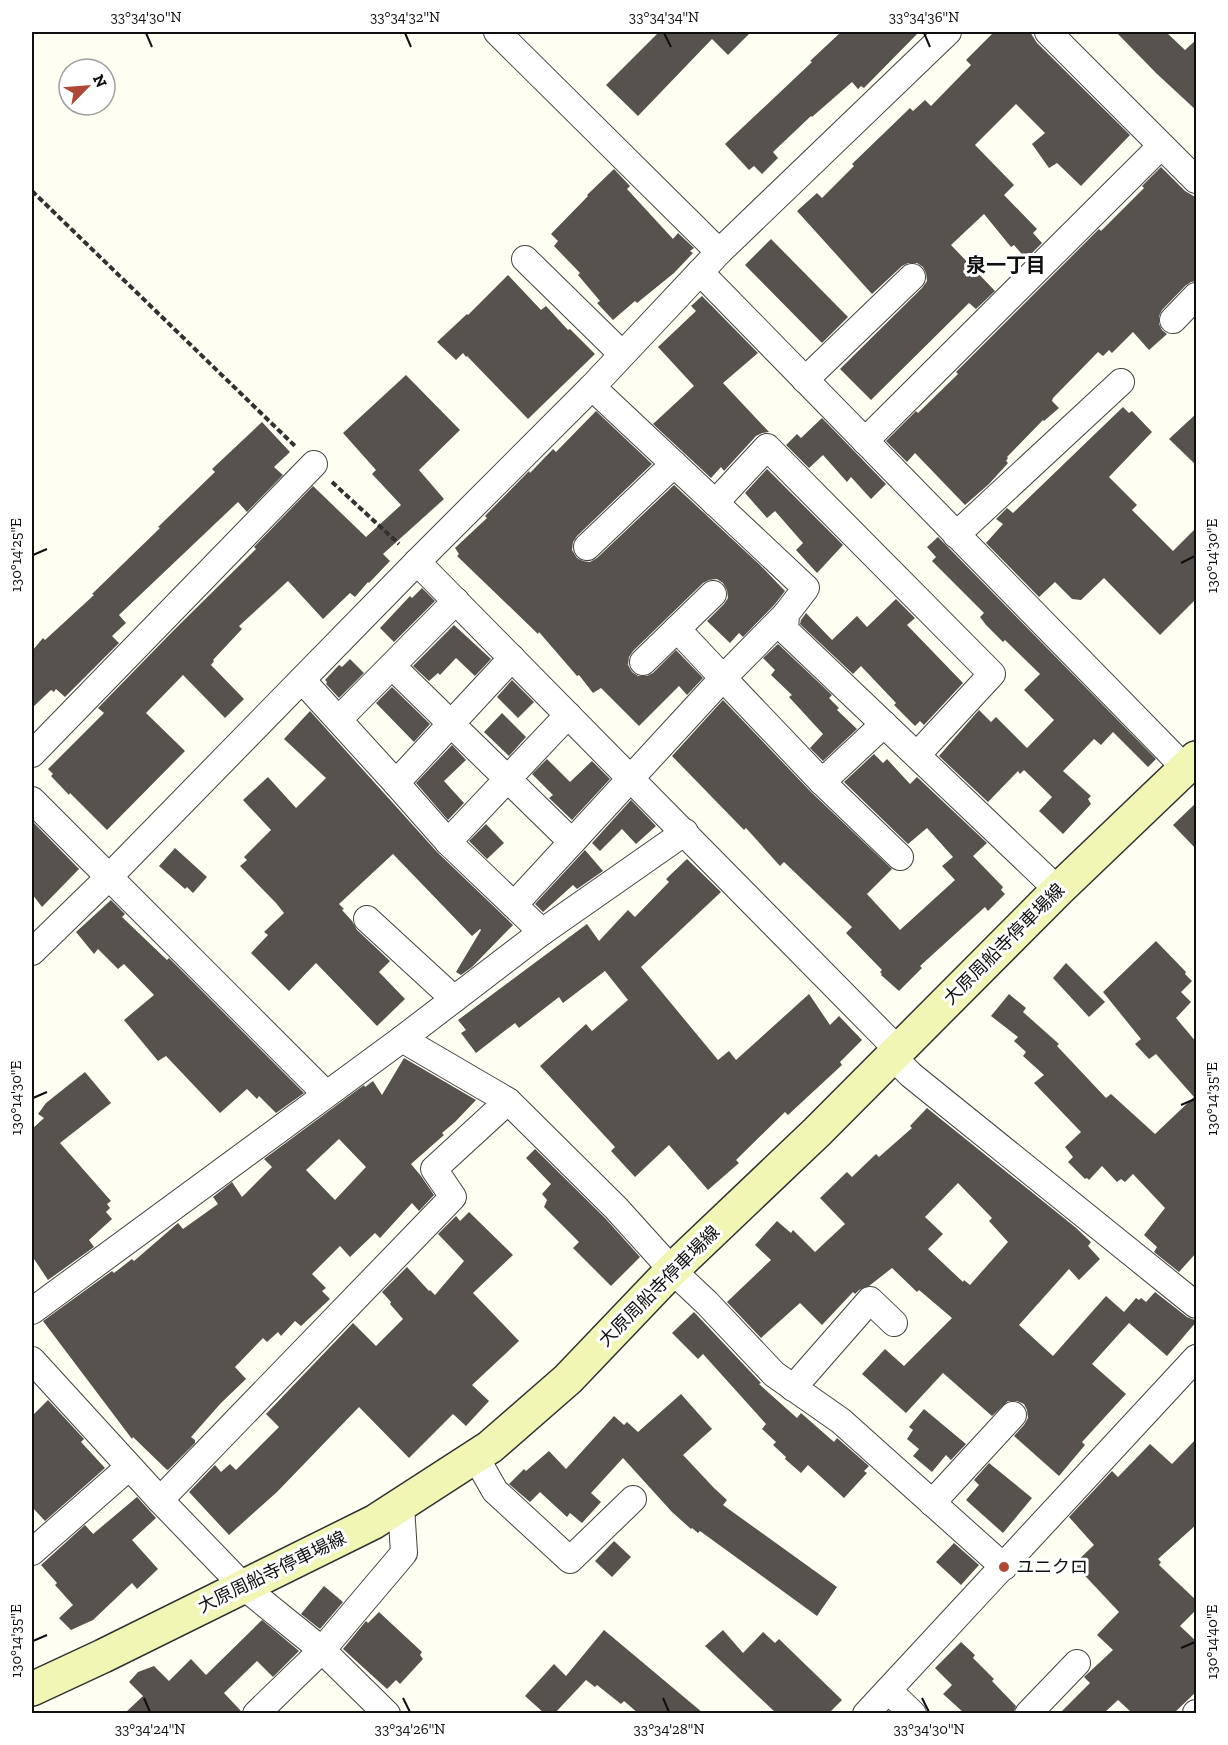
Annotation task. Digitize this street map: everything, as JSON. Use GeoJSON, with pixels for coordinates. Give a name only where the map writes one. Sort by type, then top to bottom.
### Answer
{"type":"FeatureCollection","features":[{"type":"Feature","properties":{"kind":"main road","name":"大原周船寺停車場線"},"geometry":{"type":"LineString","coordinates":[[32,1689],[374,1522],[490,1447],[568,1379],[672,1270],[818,1132],[1058,890],[1191,763]]}},
{"type":"Feature","properties":{"kind":"street"},"geometry":{"type":"LineString","coordinates":[[497,32],[719,252]]}},
{"type":"Feature","properties":{"kind":"street"},"geometry":{"type":"LineString","coordinates":[[32,952],[109,878],[417,561],[592,387],[719,252],[948,32]]}},
{"type":"Feature","properties":{"kind":"street"},"geometry":{"type":"LineString","coordinates":[[1048,32],[1197,180]]}},
{"type":"Feature","properties":{"kind":"street"},"geometry":{"type":"LineString","coordinates":[[864,441],[1161,146]]}},
{"type":"Feature","properties":{"kind":"street"},"geometry":{"type":"LineString","coordinates":[[525,259],[622,354]]}},
{"type":"Feature","properties":{"kind":"street"},"geometry":{"type":"LineString","coordinates":[[700,272],[956,535],[1191,763]]}},
{"type":"Feature","properties":{"kind":"street"},"geometry":{"type":"LineString","coordinates":[[805,380],[912,277]]}},
{"type":"Feature","properties":{"kind":"street"},"geometry":{"type":"LineString","coordinates":[[1173,320],[1197,296]]}},
{"type":"Feature","properties":{"kind":"street"},"geometry":{"type":"LineString","coordinates":[[956,535],[1121,382]]}},
{"type":"Feature","properties":{"kind":"street"},"geometry":{"type":"LineString","coordinates":[[514,905],[723,678],[786,614],[806,588],[592,387]]}},
{"type":"Feature","properties":{"kind":"street"},"geometry":{"type":"LineString","coordinates":[[715,503],[767,447],[992,674],[917,755]]}},
{"type":"Feature","properties":{"kind":"street"},"geometry":{"type":"LineString","coordinates":[[32,754],[314,464]]}},
{"type":"Feature","properties":{"kind":"street"},"geometry":{"type":"LineString","coordinates":[[587,547],[674,464]]}},
{"type":"Feature","properties":{"kind":"street"},"geometry":{"type":"LineString","coordinates":[[417,561],[685,832],[895,1053],[911,1076],[1197,1305]]}},
{"type":"Feature","properties":{"kind":"street"},"geometry":{"type":"LineString","coordinates":[[643,662],[713,594]]}},
{"type":"Feature","properties":{"kind":"street"},"geometry":{"type":"LineString","coordinates":[[339,720],[456,600]]}},
{"type":"Feature","properties":{"kind":"street"},"geometry":{"type":"LineString","coordinates":[[786,614],[785,630],[1058,890]]}},
{"type":"Feature","properties":{"kind":"street"},"geometry":{"type":"LineString","coordinates":[[677,629],[822,782],[900,857]]}},
{"type":"Feature","properties":{"kind":"street"},"geometry":{"type":"LineString","coordinates":[[396,783],[512,658]]}},
{"type":"Feature","properties":{"kind":"street"},"geometry":{"type":"LineString","coordinates":[[392,666],[572,842]]}},
{"type":"Feature","properties":{"kind":"street"},"geometry":{"type":"LineString","coordinates":[[302,680],[448,842],[542,932]]}},
{"type":"Feature","properties":{"kind":"street"},"geometry":{"type":"LineString","coordinates":[[448,842],[568,715]]}},
{"type":"Feature","properties":{"kind":"street"},"geometry":{"type":"LineString","coordinates":[[822,782],[884,724]]}},
{"type":"Feature","properties":{"kind":"street"},"geometry":{"type":"LineString","coordinates":[[32,800],[326,1095]]}},
{"type":"Feature","properties":{"kind":"street"},"geometry":{"type":"LineString","coordinates":[[32,1311],[402,1039],[542,932],[685,832]]}},
{"type":"Feature","properties":{"kind":"street"},"geometry":{"type":"LineString","coordinates":[[367,919],[454,999]]}},
{"type":"Feature","properties":{"kind":"street"},"geometry":{"type":"LineString","coordinates":[[402,1039],[508,1101],[616,1208],[672,1270],[707,1303],[774,1374],[841,1421],[1004,1567]]}},
{"type":"Feature","properties":{"kind":"street"},"geometry":{"type":"LineString","coordinates":[[160,1500],[453,1197],[434,1168],[508,1101]]}},
{"type":"Feature","properties":{"kind":"street"},"geometry":{"type":"LineString","coordinates":[[793,1388],[870,1300],[894,1323]]}},
{"type":"Feature","properties":{"kind":"street"},"geometry":{"type":"LineString","coordinates":[[866,1713],[1194,1367]]}},
{"type":"Feature","properties":{"kind":"street"},"geometry":{"type":"LineString","coordinates":[[35,1370],[243,1586],[322,1650],[387,1713]]}},
{"type":"Feature","properties":{"kind":"street"},"geometry":{"type":"LineString","coordinates":[[932,1503],[1013,1415]]}},
{"type":"Feature","properties":{"kind":"street"},"geometry":{"type":"LineString","coordinates":[[475,1456],[495,1491],[570,1560],[633,1498]]}},
{"type":"Feature","properties":{"kind":"street"},"geometry":{"type":"LineString","coordinates":[[32,1552],[129,1467]]}},
{"type":"Feature","properties":{"kind":"street"},"geometry":{"type":"LineString","coordinates":[[256,1713],[322,1650],[404,1553],[401,1506]]}},
{"type":"Feature","properties":{"kind":"street"},"geometry":{"type":"LineString","coordinates":[[1028,1713],[1077,1663]]}},
{"type":"Feature","properties":{"kind":"street"},"geometry":{"type":"LineString","coordinates":[[889,1691],[913,1713]]}},
{"type":"Feature","properties":{"kind":"path"},"geometry":{"type":"LineString","coordinates":[[32,191],[417,561]]}},
{"type":"Feature","properties":{"kind":"building"},"geometry":{"type":"Polygon","coordinates":[[[659,32],[751,32],[728,55],[712,39],[638,116],[606,85],[659,32]]]}},
{"type":"Feature","properties":{"kind":"building"},"geometry":{"type":"Polygon","coordinates":[[[841,32],[919,32],[864,88],[861,86],[858,89],[852,82],[811,116],[773,152],[778,158],[762,174],[754,166],[749,170],[725,144],[841,32]]]}},
{"type":"Feature","properties":{"kind":"building"},"geometry":{"type":"Polygon","coordinates":[[[994,32],[1030,32],[1037,43],[1130,135],[1081,186],[1057,163],[1049,168],[1032,144],[1045,133],[1016,104],[975,145],[1014,185],[1004,195],[1037,229],[1033,233],[1042,243],[1026,259],[1014,245],[1011,247],[984,214],[951,245],[995,291],[976,309],[969,303],[871,400],[840,369],[922,288],[927,281],[926,273],[917,263],[908,263],[872,294],[797,211],[817,193],[822,198],[854,166],[852,164],[910,108],[913,111],[925,100],[931,106],[971,65],[966,60],[994,32]]]}},
{"type":"Feature","properties":{"kind":"building"},"geometry":{"type":"Polygon","coordinates":[[[1116,32],[1166,32],[1185,50],[1197,39],[1197,111],[1156,73],[1116,32]]]}},
{"type":"Feature","properties":{"kind":"building"},"geometry":{"type":"Polygon","coordinates":[[[1161,167],[1185,191],[1197,198],[1197,281],[1185,286],[1162,310],[1159,324],[1167,334],[1149,350],[1133,332],[1112,353],[1109,350],[1103,356],[1098,352],[1053,398],[1052,401],[1059,408],[1043,420],[1007,457],[1008,463],[965,505],[915,453],[907,462],[886,441],[958,374],[956,372],[1099,229],[1101,231],[1144,188],[1142,186],[1161,167]]]}},
{"type":"Feature","properties":{"kind":"building"},"geometry":{"type":"Polygon","coordinates":[[[614,169],[630,186],[627,189],[673,239],[678,233],[694,248],[690,251],[693,253],[674,273],[613,320],[597,303],[600,301],[578,275],[580,273],[554,246],[558,241],[551,234],[614,169]]]}},
{"type":"Feature","properties":{"kind":"building"},"geometry":{"type":"Polygon","coordinates":[[[771,239],[848,317],[822,343],[745,265],[771,239]]]}},
{"type":"Feature","properties":{"kind":"building"},"geometry":{"type":"Polygon","coordinates":[[[508,275],[541,310],[546,306],[595,354],[528,419],[467,356],[463,353],[456,360],[437,342],[508,275]]]}},
{"type":"Feature","properties":{"kind":"building"},"geometry":{"type":"Polygon","coordinates":[[[702,296],[758,353],[723,383],[769,432],[756,436],[724,471],[721,467],[711,478],[653,424],[694,386],[658,347],[696,311],[691,306],[702,296]]]}},
{"type":"Feature","properties":{"kind":"building"},"geometry":{"type":"Polygon","coordinates":[[[406,375],[460,430],[419,470],[444,499],[383,554],[390,561],[355,597],[350,593],[323,619],[288,581],[239,626],[242,629],[211,665],[244,699],[225,718],[183,675],[146,713],[185,751],[107,830],[70,793],[69,795],[51,776],[53,774],[48,769],[104,713],[98,708],[256,549],[254,547],[313,486],[366,537],[401,505],[372,474],[376,470],[343,433],[406,375]]]}},
{"type":"Feature","properties":{"kind":"building"},"geometry":{"type":"Polygon","coordinates":[[[1123,407],[1129,413],[1132,411],[1152,432],[1109,477],[1137,505],[1132,510],[1173,551],[1197,527],[1197,598],[1160,635],[1104,578],[1081,600],[1072,599],[1055,582],[1039,597],[986,543],[1003,524],[996,519],[1007,508],[1013,513],[1123,407]]]}},
{"type":"Feature","properties":{"kind":"building"},"geometry":{"type":"Polygon","coordinates":[[[596,411],[652,464],[577,536],[572,550],[577,558],[590,562],[597,558],[674,485],[785,591],[743,637],[739,633],[730,643],[707,621],[728,598],[727,590],[717,579],[703,583],[633,651],[628,665],[638,676],[647,676],[676,650],[703,678],[687,695],[679,686],[639,726],[601,688],[593,693],[539,632],[538,634],[457,556],[459,554],[455,548],[487,518],[485,516],[529,471],[530,473],[553,449],[556,452],[596,411]]]}},
{"type":"Feature","properties":{"kind":"building"},"geometry":{"type":"Polygon","coordinates":[[[1197,413],[1197,466],[1169,439],[1197,413]]]}},
{"type":"Feature","properties":{"kind":"building"},"geometry":{"type":"Polygon","coordinates":[[[822,418],[886,484],[871,499],[851,477],[847,482],[823,455],[809,468],[786,445],[797,434],[801,438],[822,418]]]}},
{"type":"Feature","properties":{"kind":"building"},"geometry":{"type":"Polygon","coordinates":[[[262,422],[290,452],[274,467],[283,475],[247,512],[238,502],[119,615],[126,623],[112,636],[119,643],[65,697],[56,689],[54,692],[51,690],[32,708],[32,651],[43,638],[45,640],[94,595],[92,594],[215,472],[212,469],[262,422]]]}},
{"type":"Feature","properties":{"kind":"building"},"geometry":{"type":"Polygon","coordinates":[[[767,469],[843,545],[817,573],[796,550],[803,543],[775,511],[767,518],[745,493],[767,469]]]}},
{"type":"Feature","properties":{"kind":"building"},"geometry":{"type":"Polygon","coordinates":[[[938,537],[1156,759],[1148,767],[1113,732],[1101,745],[1094,739],[1063,771],[1091,796],[1088,799],[1091,804],[1063,834],[1039,811],[1052,797],[1024,770],[1020,774],[1018,771],[988,802],[939,756],[979,710],[991,722],[996,717],[1027,748],[1054,720],[1024,690],[1040,674],[986,625],[980,617],[984,613],[932,561],[936,557],[927,547],[938,537]]]}},
{"type":"Feature","properties":{"kind":"building"},"geometry":{"type":"Polygon","coordinates":[[[422,588],[435,601],[394,642],[380,628],[410,596],[412,598],[422,588]]]}},
{"type":"Feature","properties":{"kind":"building"},"geometry":{"type":"Polygon","coordinates":[[[896,599],[915,618],[907,625],[963,683],[924,725],[920,721],[915,726],[861,666],[853,674],[800,624],[806,613],[832,640],[857,616],[867,627],[896,599]]]}},
{"type":"Feature","properties":{"kind":"building"},"geometry":{"type":"Polygon","coordinates":[[[454,625],[491,659],[475,676],[456,658],[440,675],[438,673],[429,681],[413,666],[454,625]]]}},
{"type":"Feature","properties":{"kind":"building"},"geometry":{"type":"Polygon","coordinates":[[[778,644],[832,695],[829,698],[839,708],[837,710],[857,729],[823,761],[810,748],[823,734],[789,697],[792,695],[771,675],[775,670],[763,658],[778,644]]]}},
{"type":"Feature","properties":{"kind":"building"},"geometry":{"type":"Polygon","coordinates":[[[350,659],[364,673],[339,698],[325,680],[339,665],[342,667],[350,659]]]}},
{"type":"Feature","properties":{"kind":"building"},"geometry":{"type":"Polygon","coordinates":[[[512,680],[534,702],[518,718],[497,697],[512,680]]]}},
{"type":"Feature","properties":{"kind":"building"},"geometry":{"type":"Polygon","coordinates":[[[392,687],[430,724],[414,742],[376,703],[392,687]]]}},
{"type":"Feature","properties":{"kind":"building"},"geometry":{"type":"Polygon","coordinates":[[[723,700],[811,792],[892,869],[867,894],[900,930],[955,880],[942,866],[953,857],[927,828],[908,844],[844,782],[874,754],[883,763],[887,759],[910,784],[917,777],[987,843],[973,856],[1003,887],[1001,890],[1005,894],[988,911],[985,907],[920,966],[922,968],[899,991],[881,975],[882,970],[846,933],[852,927],[784,862],[780,866],[746,828],[744,830],[672,756],[723,700]]]}},
{"type":"Feature","properties":{"kind":"building"},"geometry":{"type":"Polygon","coordinates":[[[310,711],[437,852],[513,925],[472,967],[461,975],[456,972],[481,930],[472,936],[393,854],[339,904],[357,930],[390,961],[379,972],[405,999],[377,1026],[316,963],[289,991],[251,953],[268,935],[264,932],[284,913],[240,866],[247,860],[244,857],[271,830],[243,800],[268,777],[296,808],[326,778],[284,739],[310,711]]]}},
{"type":"Feature","properties":{"kind":"building"},"geometry":{"type":"Polygon","coordinates":[[[502,713],[526,737],[509,756],[484,732],[502,713]]]}},
{"type":"Feature","properties":{"kind":"building"},"geometry":{"type":"Polygon","coordinates":[[[452,745],[466,760],[444,781],[464,803],[448,820],[416,783],[452,745]]]}},
{"type":"Feature","properties":{"kind":"building"},"geometry":{"type":"Polygon","coordinates":[[[547,759],[570,782],[592,761],[610,779],[572,820],[549,798],[553,795],[532,774],[547,759]]]}},
{"type":"Feature","properties":{"kind":"building"},"geometry":{"type":"Polygon","coordinates":[[[631,800],[656,826],[636,844],[622,829],[600,851],[592,843],[631,800]]]}},
{"type":"Feature","properties":{"kind":"building"},"geometry":{"type":"Polygon","coordinates":[[[1197,802],[1197,850],[1173,825],[1197,802]]]}},
{"type":"Feature","properties":{"kind":"building"},"geometry":{"type":"Polygon","coordinates":[[[32,821],[79,869],[42,907],[32,894],[32,821]]]}},
{"type":"Feature","properties":{"kind":"building"},"geometry":{"type":"Polygon","coordinates":[[[486,824],[504,843],[487,859],[469,841],[486,824]]]}},
{"type":"Feature","properties":{"kind":"building"},"geometry":{"type":"Polygon","coordinates":[[[175,848],[207,877],[193,893],[187,887],[185,889],[159,866],[175,848]]]}},
{"type":"Feature","properties":{"kind":"building"},"geometry":{"type":"Polygon","coordinates":[[[585,850],[603,871],[577,889],[573,885],[543,912],[535,904],[585,850]]]}},
{"type":"Feature","properties":{"kind":"building"},"geometry":{"type":"Polygon","coordinates":[[[687,859],[721,892],[641,967],[718,1060],[729,1051],[736,1060],[809,994],[830,1025],[839,1016],[862,1040],[840,1062],[842,1065],[788,1115],[785,1112],[736,1160],[739,1163],[708,1190],[669,1145],[635,1177],[611,1151],[615,1147],[540,1066],[586,1024],[592,1031],[628,1000],[605,971],[563,1003],[559,997],[519,1028],[515,1023],[476,1053],[461,1033],[466,1030],[458,1020],[587,924],[599,941],[628,910],[635,917],[669,882],[666,879],[687,859]]]}},
{"type":"Feature","properties":{"kind":"building"},"geometry":{"type":"Polygon","coordinates":[[[111,900],[125,914],[122,917],[167,960],[169,958],[304,1093],[276,1113],[259,1096],[257,1099],[247,1089],[220,1113],[166,1056],[158,1061],[124,1020],[154,995],[124,964],[118,969],[98,949],[94,954],[76,932],[111,900]]]}},
{"type":"Feature","properties":{"kind":"building"},"geometry":{"type":"Polygon","coordinates":[[[1156,941],[1192,981],[1181,992],[1191,1002],[1176,1018],[1197,1043],[1197,1252],[1179,1272],[1154,1252],[1157,1247],[1144,1235],[1165,1208],[1133,1174],[1125,1182],[1121,1179],[1117,1182],[1102,1166],[1089,1180],[1085,1179],[1068,1162],[1073,1157],[1065,1147],[1081,1132],[1034,1083],[1044,1075],[1023,1056],[1026,1052],[1014,1041],[1018,1037],[991,1016],[1009,994],[1026,1008],[1023,1012],[1059,1044],[1057,1046],[1106,1098],[1111,1094],[1155,1134],[1194,1097],[1156,1054],[1149,1059],[1135,1044],[1141,1039],[1103,992],[1156,941]]]}},
{"type":"Feature","properties":{"kind":"building"},"geometry":{"type":"Polygon","coordinates":[[[1066,963],[1105,1002],[1089,1017],[1053,978],[1066,963]]]}},
{"type":"Feature","properties":{"kind":"building"},"geometry":{"type":"Polygon","coordinates":[[[404,1058],[476,1100],[442,1133],[444,1135],[411,1164],[434,1195],[419,1211],[412,1203],[380,1238],[375,1233],[350,1257],[340,1246],[312,1274],[326,1288],[322,1291],[330,1299],[301,1326],[295,1321],[281,1336],[278,1332],[267,1342],[263,1338],[235,1367],[246,1379],[191,1437],[195,1443],[168,1470],[166,1469],[133,1437],[132,1439],[43,1321],[112,1271],[114,1273],[132,1259],[134,1261],[178,1223],[183,1229],[218,1204],[213,1197],[232,1182],[242,1197],[272,1167],[264,1159],[364,1085],[365,1087],[373,1081],[382,1095],[404,1058]],[[339,1139],[306,1170],[335,1200],[366,1167],[339,1139]]]}},
{"type":"Feature","properties":{"kind":"building"},"geometry":{"type":"Polygon","coordinates":[[[85,1072],[111,1103],[60,1143],[111,1201],[107,1204],[110,1208],[106,1212],[112,1219],[89,1240],[94,1247],[48,1280],[32,1256],[32,1129],[44,1118],[38,1114],[46,1103],[85,1072]]]}},
{"type":"Feature","properties":{"kind":"building"},"geometry":{"type":"Polygon","coordinates":[[[927,1108],[1091,1242],[1088,1246],[1100,1259],[1079,1280],[1069,1269],[1019,1325],[1053,1356],[1106,1296],[1124,1312],[1136,1298],[1139,1300],[1141,1298],[1146,1302],[1155,1292],[1187,1317],[1197,1321],[1167,1356],[1129,1323],[1092,1364],[1126,1394],[1082,1442],[1085,1445],[1059,1476],[1014,1436],[1028,1418],[1024,1404],[1008,1401],[992,1416],[943,1373],[906,1413],[862,1374],[885,1349],[904,1366],[952,1318],[919,1290],[917,1292],[892,1268],[869,1286],[855,1294],[853,1292],[822,1325],[800,1303],[761,1338],[727,1302],[771,1260],[755,1245],[777,1221],[791,1233],[793,1230],[815,1252],[845,1224],[820,1198],[847,1172],[852,1177],[876,1154],[879,1157],[912,1128],[910,1126],[927,1108]],[[958,1183],[925,1217],[943,1234],[928,1249],[963,1282],[964,1280],[970,1285],[1008,1242],[989,1221],[992,1218],[958,1183]]]}},
{"type":"Feature","properties":{"kind":"building"},"geometry":{"type":"Polygon","coordinates":[[[535,1149],[605,1218],[640,1257],[611,1286],[573,1248],[579,1242],[544,1207],[547,1200],[542,1194],[551,1184],[526,1158],[535,1149]]]}},
{"type":"Feature","properties":{"kind":"building"},"geometry":{"type":"Polygon","coordinates":[[[469,1212],[513,1255],[473,1293],[519,1341],[472,1385],[489,1401],[466,1426],[453,1414],[409,1458],[359,1407],[277,1492],[229,1535],[189,1492],[215,1465],[221,1472],[230,1464],[236,1470],[279,1427],[266,1414],[353,1323],[376,1346],[403,1319],[382,1292],[407,1267],[435,1295],[464,1261],[438,1234],[456,1216],[460,1221],[469,1212]]]}},
{"type":"Feature","properties":{"kind":"building"},"geometry":{"type":"Polygon","coordinates":[[[694,1312],[761,1383],[759,1384],[797,1418],[801,1413],[834,1442],[837,1438],[869,1466],[864,1471],[867,1473],[844,1498],[808,1465],[801,1473],[785,1459],[786,1457],[773,1445],[776,1442],[762,1429],[766,1424],[703,1354],[698,1359],[672,1333],[694,1312]]]}},
{"type":"Feature","properties":{"kind":"building"},"geometry":{"type":"Polygon","coordinates":[[[681,1394],[712,1429],[683,1455],[727,1500],[723,1505],[837,1587],[817,1616],[700,1531],[698,1533],[691,1529],[672,1512],[623,1458],[591,1493],[601,1502],[582,1523],[570,1513],[567,1517],[540,1492],[530,1502],[509,1484],[524,1469],[526,1471],[549,1451],[566,1469],[614,1416],[624,1425],[627,1422],[638,1432],[681,1394]]]}},
{"type":"Feature","properties":{"kind":"building"},"geometry":{"type":"Polygon","coordinates":[[[48,1400],[84,1439],[81,1442],[105,1468],[45,1521],[32,1507],[32,1416],[48,1400]]]}},
{"type":"Feature","properties":{"kind":"building"},"geometry":{"type":"Polygon","coordinates":[[[924,1409],[966,1444],[951,1460],[946,1455],[932,1472],[913,1456],[919,1449],[907,1439],[913,1430],[909,1427],[924,1409]]]}},
{"type":"Feature","properties":{"kind":"building"},"geometry":{"type":"Polygon","coordinates":[[[1197,1438],[1197,1524],[1158,1559],[1161,1562],[1159,1565],[1197,1601],[1197,1609],[1180,1626],[1197,1642],[1197,1691],[1174,1713],[1132,1713],[1118,1700],[1104,1713],[1060,1713],[1090,1683],[1084,1677],[1113,1650],[1097,1635],[1119,1612],[1074,1564],[1094,1545],[1069,1517],[1112,1471],[1118,1477],[1150,1444],[1172,1464],[1197,1438]]]}},
{"type":"Feature","properties":{"kind":"building"},"geometry":{"type":"Polygon","coordinates":[[[989,1463],[1032,1498],[1003,1533],[966,1500],[979,1485],[974,1480],[989,1463]]]}},
{"type":"Feature","properties":{"kind":"building"},"geometry":{"type":"Polygon","coordinates":[[[137,1497],[156,1518],[132,1540],[158,1569],[137,1589],[132,1583],[93,1620],[71,1630],[59,1618],[73,1605],[41,1565],[85,1525],[93,1534],[137,1497]]]}},
{"type":"Feature","properties":{"kind":"building"},"geometry":{"type":"Polygon","coordinates":[[[614,1541],[631,1557],[612,1577],[595,1561],[614,1541]]]}},
{"type":"Feature","properties":{"kind":"building"},"geometry":{"type":"Polygon","coordinates":[[[954,1543],[979,1565],[961,1585],[936,1562],[954,1543]]]}},
{"type":"Feature","properties":{"kind":"building"},"geometry":{"type":"Polygon","coordinates":[[[324,1586],[343,1602],[320,1629],[301,1614],[324,1586]]]}},
{"type":"Feature","properties":{"kind":"building"},"geometry":{"type":"Polygon","coordinates":[[[379,1612],[422,1652],[420,1655],[423,1659],[400,1684],[396,1680],[387,1689],[343,1649],[366,1621],[368,1623],[379,1612]]]}},
{"type":"Feature","properties":{"kind":"building"},"geometry":{"type":"Polygon","coordinates":[[[262,1620],[299,1651],[273,1677],[257,1661],[224,1693],[241,1713],[125,1713],[143,1696],[129,1682],[138,1672],[154,1666],[169,1681],[191,1659],[206,1675],[262,1620]]]}},
{"type":"Feature","properties":{"kind":"building"},"geometry":{"type":"Polygon","coordinates":[[[604,1630],[703,1713],[638,1713],[624,1701],[621,1704],[597,1685],[595,1687],[586,1680],[555,1713],[544,1713],[525,1696],[554,1664],[566,1676],[604,1630]]]}},
{"type":"Feature","properties":{"kind":"building"},"geometry":{"type":"Polygon","coordinates":[[[723,1630],[743,1653],[763,1632],[775,1643],[779,1639],[842,1700],[829,1713],[776,1713],[705,1646],[723,1630]]]}},
{"type":"Feature","properties":{"kind":"building"},"geometry":{"type":"Polygon","coordinates":[[[961,1642],[975,1655],[973,1658],[1016,1706],[1013,1713],[964,1713],[943,1694],[952,1685],[935,1668],[961,1642]]]}},
{"type":"Feature","properties":{"kind":"place","name":"ユニクロ"},"geometry":{"type":"Point","coordinates":[1004,1567]}},
{"type":"Feature","properties":{"kind":"district","name":"泉一丁目"},"geometry":{"type":"Point","coordinates":[1006,265]}}]}
